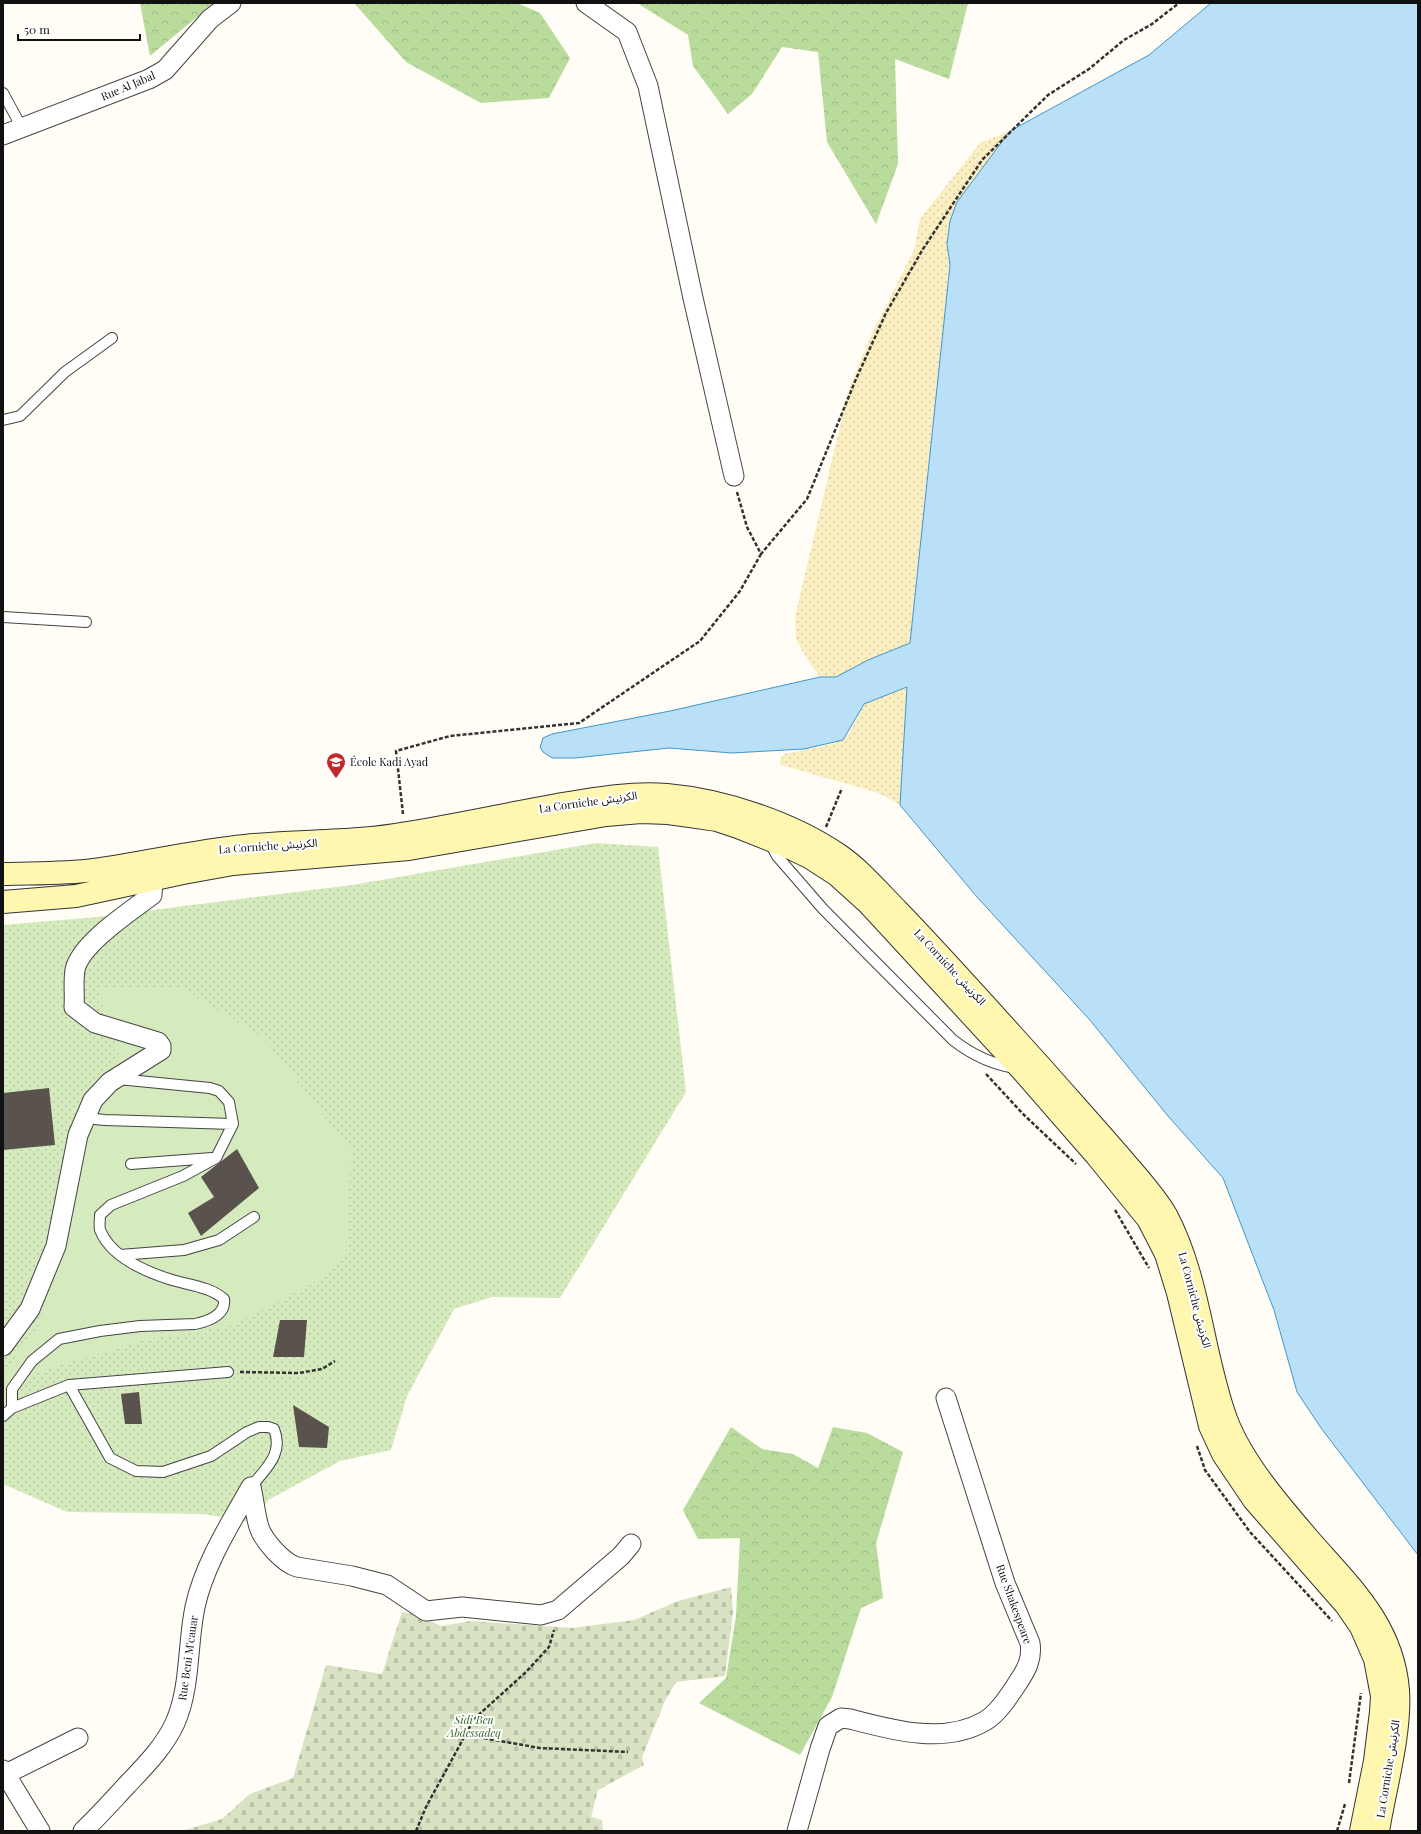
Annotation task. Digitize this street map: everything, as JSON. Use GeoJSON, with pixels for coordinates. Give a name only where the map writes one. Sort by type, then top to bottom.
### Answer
{"type":"FeatureCollection","features":[{"type":"Feature","properties":{"kind":"main road","name":"La Corniche الكرنيش"},"geometry":{"type":"LineString","coordinates":[[3,902],[76,896],[209,851],[246,846],[315,843],[400,834],[558,805],[638,794],[670,795],[706,801],[736,809],[785,827],[813,840],[841,857],[865,878],[948,964],[1119,1155],[1163,1210],[1188,1264],[1218,1391],[1227,1422],[1236,1440],[1254,1470],[1276,1498],[1312,1543],[1352,1587],[1379,1628],[1390,1652],[1398,1689],[1398,1712],[1395,1739],[1378,1831]]}},
{"type":"Feature","properties":{"kind":"main road","name":"La Corniche الكرنيش"},"geometry":{"type":"LineString","coordinates":[[3,874],[154,870],[409,849],[624,813],[668,813],[717,820],[768,838],[810,857],[837,875],[868,903],[1021,1069],[1096,1155],[1148,1219],[1166,1254],[1178,1293],[1210,1426],[1223,1454],[1254,1500],[1346,1605],[1361,1627],[1370,1646],[1378,1671],[1382,1696],[1375,1761],[1361,1831]]}},
{"type":"Feature","properties":{"kind":"street","name":"Rue Al Jabal"},"geometry":{"type":"LineString","coordinates":[[3,135],[148,79],[165,70],[210,19],[231,3]]}},
{"type":"Feature","properties":{"kind":"street"},"geometry":{"type":"LineString","coordinates":[[586,3],[627,32],[648,86],[693,298],[734,476]]}},
{"type":"Feature","properties":{"kind":"street"},"geometry":{"type":"LineString","coordinates":[[3,1346],[30,1309],[56,1246],[78,1135],[96,1094],[114,1079],[152,1057],[161,1050],[161,1046],[158,1042],[95,1023],[74,1007],[75,969],[83,952],[97,938],[152,895],[154,870]]}},
{"type":"Feature","properties":{"kind":"street","name":"Rue Shakespeare"},"geometry":{"type":"LineString","coordinates":[[797,1831],[828,1726],[841,1718],[912,1732],[953,1732],[985,1721],[997,1711],[1024,1675],[1029,1663],[1031,1650],[1030,1643],[1005,1583],[946,1398]]}},
{"type":"Feature","properties":{"kind":"street"},"geometry":{"type":"LineString","coordinates":[[252,1486],[259,1527],[268,1543],[290,1564],[297,1567],[352,1576],[387,1585],[426,1611],[462,1607],[541,1615],[553,1612],[605,1570],[631,1544]]}},
{"type":"Feature","properties":{"kind":"street","name":"Rue Beni M'cauar"},"geometry":{"type":"LineString","coordinates":[[83,1831],[149,1762],[175,1723],[182,1703],[195,1606],[208,1568],[221,1540],[252,1486]]}},
{"type":"Feature","properties":{"kind":"street"},"geometry":{"type":"LineString","coordinates":[[40,1831],[4,1772],[78,1738]]}},
{"type":"Feature","properties":{"kind":"lane"},"geometry":{"type":"LineString","coordinates":[[3,93],[22,128]]}},
{"type":"Feature","properties":{"kind":"lane"},"geometry":{"type":"LineString","coordinates":[[3,420],[20,416],[65,372],[112,338]]}},
{"type":"Feature","properties":{"kind":"lane"},"geometry":{"type":"LineString","coordinates":[[3,617],[86,622]]}},
{"type":"Feature","properties":{"kind":"lane"},"geometry":{"type":"LineString","coordinates":[[768,838],[778,856],[818,904],[953,1040],[963,1048],[989,1062],[1021,1069]]}},
{"type":"Feature","properties":{"kind":"lane"},"geometry":{"type":"LineString","coordinates":[[12,1408],[12,1389],[32,1362],[58,1339],[100,1331],[140,1326],[195,1324],[219,1315],[223,1310],[224,1298],[217,1292],[168,1279],[135,1265],[120,1255],[108,1243],[100,1229],[100,1215],[111,1205],[183,1176],[216,1158],[233,1124],[229,1102],[219,1091],[210,1088],[114,1079]]}},
{"type":"Feature","properties":{"kind":"lane"},"geometry":{"type":"LineString","coordinates":[[85,1118],[233,1124]]}},
{"type":"Feature","properties":{"kind":"lane"},"geometry":{"type":"LineString","coordinates":[[131,1164],[216,1158]]}},
{"type":"Feature","properties":{"kind":"lane"},"geometry":{"type":"LineString","coordinates":[[120,1255],[184,1250],[219,1240],[254,1217]]}},
{"type":"Feature","properties":{"kind":"lane"},"geometry":{"type":"LineString","coordinates":[[3,1416],[12,1408],[69,1385],[228,1372]]}},
{"type":"Feature","properties":{"kind":"lane"},"geometry":{"type":"LineString","coordinates":[[69,1385],[110,1458],[136,1471],[163,1472],[211,1456],[247,1432],[259,1427],[274,1429],[278,1437],[278,1448],[273,1458],[252,1486]]}},
{"type":"Feature","properties":{"kind":"path"},"geometry":{"type":"LineString","coordinates":[[404,821],[396,752],[450,736],[578,723],[700,641],[740,591],[761,554],[808,499],[856,379],[886,312],[923,249],[938,229],[982,160],[1048,95],[1089,70],[1124,40],[1152,24],[1179,3]]}},
{"type":"Feature","properties":{"kind":"path"},"geometry":{"type":"LineString","coordinates":[[734,476],[747,527],[761,554]]}},
{"type":"Feature","properties":{"kind":"path"},"geometry":{"type":"LineString","coordinates":[[825,829],[842,788]]}},
{"type":"Feature","properties":{"kind":"path"},"geometry":{"type":"LineString","coordinates":[[985,1072],[1023,1114],[1079,1166]]}},
{"type":"Feature","properties":{"kind":"path"},"geometry":{"type":"LineString","coordinates":[[1112,1205],[1152,1272]]}},
{"type":"Feature","properties":{"kind":"path"},"geometry":{"type":"LineString","coordinates":[[228,1372],[299,1373],[322,1369],[335,1361]]}},
{"type":"Feature","properties":{"kind":"path"},"geometry":{"type":"LineString","coordinates":[[416,1831],[426,1807],[474,1719],[526,1672],[549,1647],[554,1630]]}},
{"type":"Feature","properties":{"kind":"path"},"geometry":{"type":"LineString","coordinates":[[1348,1790],[1362,1686]]}},
{"type":"Feature","properties":{"kind":"path"},"geometry":{"type":"LineString","coordinates":[[466,1735],[540,1748],[628,1752]]}},
{"type":"Feature","properties":{"kind":"path"},"geometry":{"type":"LineString","coordinates":[[1337,1831],[1347,1797]]}},
{"type":"Feature","properties":{"kind":"green space"},"geometry":{"type":"Polygon","coordinates":[[[140,3],[214,3],[150,56],[140,3]]]}},
{"type":"Feature","properties":{"kind":"green space"},"geometry":{"type":"Polygon","coordinates":[[[354,3],[517,3],[540,13],[570,58],[549,98],[481,103],[406,62],[354,3]]]}},
{"type":"Feature","properties":{"kind":"green space"},"geometry":{"type":"Polygon","coordinates":[[[637,3],[968,3],[949,79],[895,59],[898,164],[876,224],[827,142],[818,52],[782,47],[752,94],[728,114],[693,66],[688,35],[637,3]]]}},
{"type":"Feature","properties":{"kind":"green space"},"geometry":{"type":"Polygon","coordinates":[[[596,843],[658,847],[686,1092],[560,1298],[492,1297],[454,1309],[407,1396],[391,1450],[340,1461],[270,1499],[248,1522],[204,1514],[67,1512],[3,1484],[3,925],[97,917],[352,885],[596,843]]]}},
{"type":"Feature","properties":{"kind":"green space"},"geometry":{"type":"Polygon","coordinates":[[[100,987],[179,987],[263,1037],[351,1151],[346,1255],[312,1284],[232,1325],[141,1341],[3,1383],[3,1374],[38,1326],[65,1243],[86,1139],[119,1052],[103,1012],[100,987]]]}},
{"type":"Feature","properties":{"kind":"green space"},"geometry":{"type":"Polygon","coordinates":[[[731,1427],[762,1449],[793,1454],[818,1468],[833,1427],[867,1433],[903,1452],[876,1543],[883,1598],[861,1608],[832,1697],[800,1755],[699,1703],[726,1678],[736,1616],[740,1538],[698,1539],[683,1510],[731,1427]]]}},
{"type":"Feature","properties":{"kind":"green space","name":"Sidi Ben Abdessadeq"},"geometry":{"type":"Polygon","coordinates":[[[731,1587],[733,1612],[725,1676],[676,1682],[665,1701],[642,1757],[644,1765],[598,1790],[591,1817],[602,1820],[603,1831],[182,1831],[222,1819],[250,1794],[293,1778],[326,1665],[382,1674],[402,1612],[415,1614],[441,1626],[471,1621],[572,1628],[634,1620],[678,1601],[731,1587]]]}},
{"type":"Feature","properties":{"kind":"sand"},"geometry":{"type":"Polygon","coordinates":[[[1010,131],[957,202],[947,244],[950,265],[910,643],[836,677],[820,677],[805,656],[796,639],[795,617],[848,392],[871,335],[914,250],[920,219],[980,143],[1010,131]]]}},
{"type":"Feature","properties":{"kind":"sand"},"geometry":{"type":"Polygon","coordinates":[[[907,687],[900,805],[879,793],[781,765],[780,760],[784,754],[833,744],[848,735],[864,704],[907,687]]]}},
{"type":"Feature","properties":{"kind":"water"},"geometry":{"type":"Polygon","coordinates":[[[1211,3],[1418,3],[1418,1555],[1321,1428],[1297,1392],[1274,1310],[1223,1178],[1168,1116],[1089,1019],[977,897],[900,805],[907,687],[864,704],[843,740],[804,749],[732,753],[669,748],[575,758],[552,758],[543,752],[540,747],[543,738],[552,734],[670,711],[820,677],[836,677],[868,660],[910,643],[950,265],[947,244],[950,221],[957,202],[1010,131],[1149,55],[1211,3]]]}},
{"type":"Feature","properties":{"kind":"building"},"geometry":{"type":"Polygon","coordinates":[[[49,1088],[55,1145],[3,1150],[3,1093],[49,1088]]]}},
{"type":"Feature","properties":{"kind":"building"},"geometry":{"type":"Polygon","coordinates":[[[237,1149],[259,1188],[201,1236],[188,1213],[214,1197],[201,1177],[237,1149]]]}},
{"type":"Feature","properties":{"kind":"building"},"geometry":{"type":"Polygon","coordinates":[[[280,1320],[307,1320],[304,1357],[273,1357],[280,1320]]]}},
{"type":"Feature","properties":{"kind":"building"},"geometry":{"type":"Polygon","coordinates":[[[139,1392],[142,1424],[125,1424],[121,1394],[139,1392]]]}},
{"type":"Feature","properties":{"kind":"building"},"geometry":{"type":"Polygon","coordinates":[[[293,1405],[329,1427],[327,1448],[299,1447],[293,1405]]]}},
{"type":"Feature","properties":{"kind":"place","name":"École Kadi Ayad"},"geometry":{"type":"Point","coordinates":[336,779]}}]}
